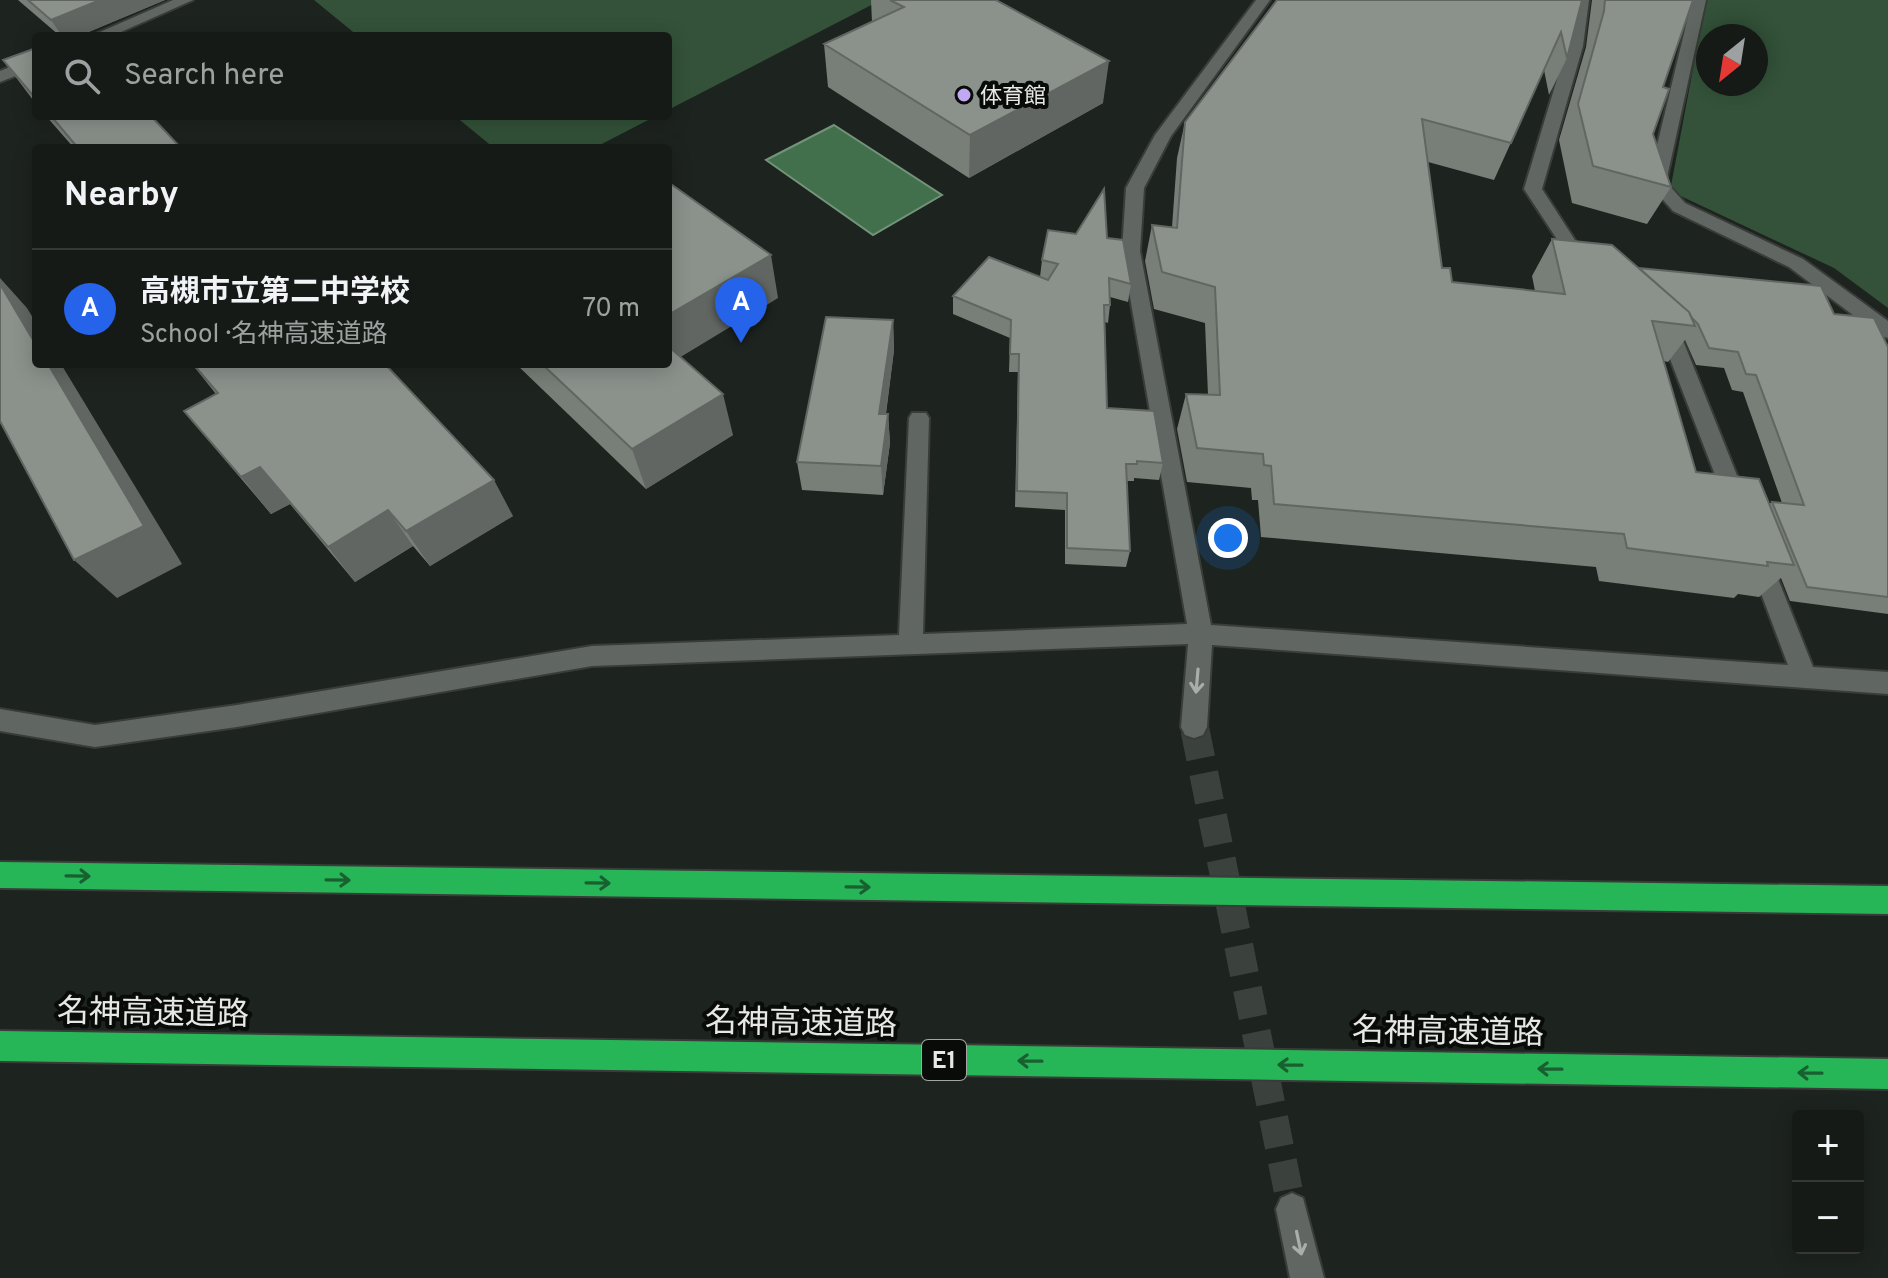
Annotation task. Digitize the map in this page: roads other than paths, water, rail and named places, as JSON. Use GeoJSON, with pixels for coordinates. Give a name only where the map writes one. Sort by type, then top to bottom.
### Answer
{"type":"FeatureCollection","features":[{"type":"Feature","properties":{"kind":"highway"},"geometry":{"type":"LineString","coordinates":[[0,875],[1888,900]]}},
{"type":"Feature","properties":{"kind":"highway","name":"名神高速道路"},"geometry":{"type":"LineString","coordinates":[[0,1046],[1888,1074]]}},
{"type":"Feature","properties":{"kind":"street"},"geometry":{"type":"LineString","coordinates":[[109,32],[186,0]]}},
{"type":"Feature","properties":{"kind":"street"},"geometry":{"type":"LineString","coordinates":[[1194,727],[1201,634],[1131,251],[1135,188],[1163,135],[1263,0]]}},
{"type":"Feature","properties":{"kind":"street"},"geometry":{"type":"LineString","coordinates":[[1582,0],[1575,46],[1533,189],[1576,255],[1598,274]]}},
{"type":"Feature","properties":{"kind":"street"},"geometry":{"type":"LineString","coordinates":[[1699,0],[1657,183],[1679,207],[1796,263],[1888,331]]}},
{"type":"Feature","properties":{"kind":"street"},"geometry":{"type":"LineString","coordinates":[[0,77],[32,64]]}},
{"type":"Feature","properties":{"kind":"street"},"geometry":{"type":"LineString","coordinates":[[1641,314],[1674,343],[1805,677]]}},
{"type":"Feature","properties":{"kind":"street"},"geometry":{"type":"LineString","coordinates":[[911,644],[919,418]]}},
{"type":"Feature","properties":{"kind":"street"},"geometry":{"type":"LineString","coordinates":[[0,720],[95,736],[237,716],[592,656],[1201,634],[1888,683]]}},
{"type":"Feature","properties":{"kind":"street"},"geometry":{"type":"LineString","coordinates":[[1292,1209],[1307,1278]]}},
{"type":"Feature","properties":{"kind":"tunnel"},"geometry":{"type":"LineString","coordinates":[[1194,727],[1195,732]]}},
{"type":"Feature","properties":{"kind":"tunnel"},"geometry":{"type":"LineString","coordinates":[[1195,730],[1292,1209]]}},
{"type":"Feature","properties":{"kind":"place","name":"体育館"},"geometry":{"type":"Point","coordinates":[964,95]}},
{"type":"Feature","properties":{"kind":"place","name":"高槻市立第二中学校"},"geometry":{"type":"Point","coordinates":[741,343]}}]}
